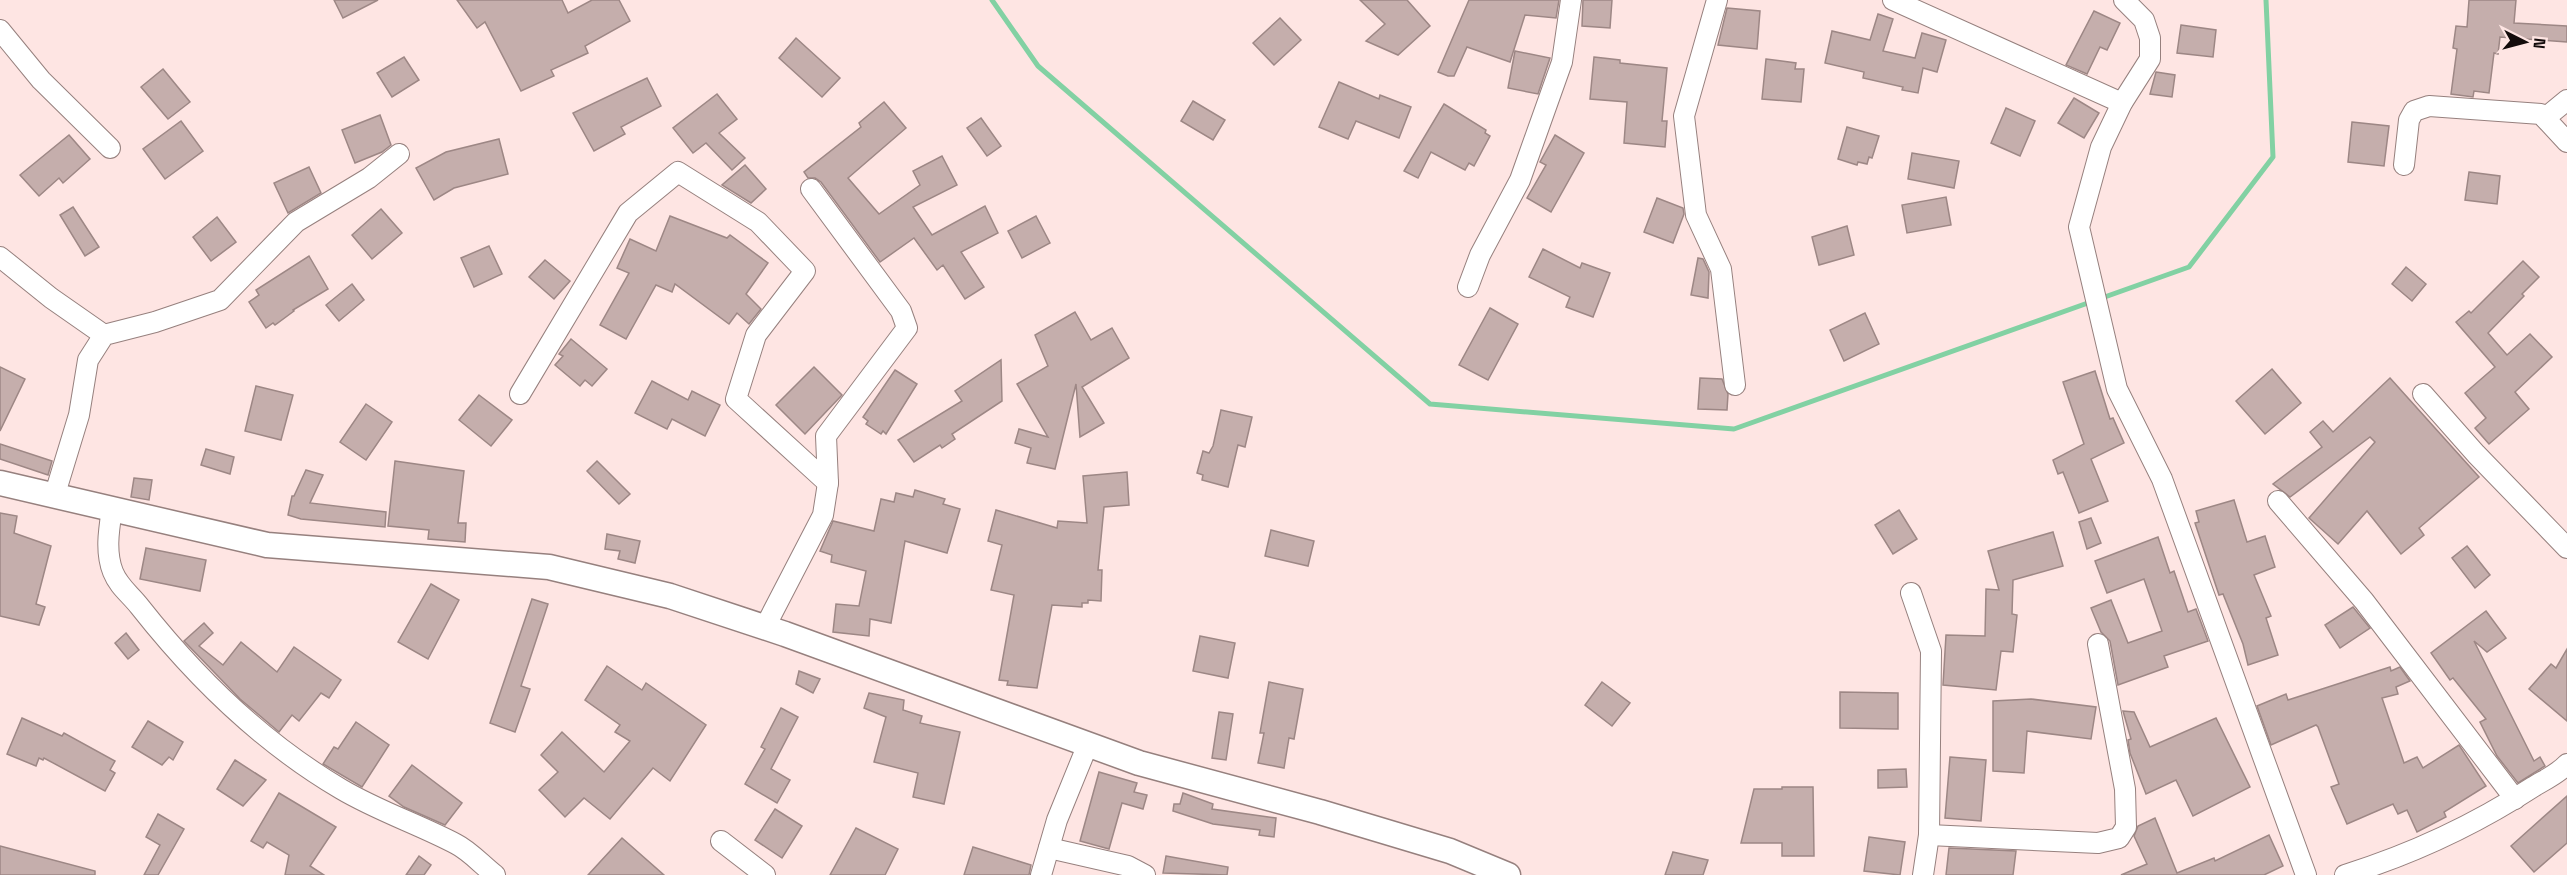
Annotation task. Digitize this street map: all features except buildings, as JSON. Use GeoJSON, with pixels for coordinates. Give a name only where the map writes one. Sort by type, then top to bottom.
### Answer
{"type":"FeatureCollection","features":[{"type":"Feature","properties":{"kind":"street"},"geometry":{"type":"LineString","coordinates":[[1468,287],[1480,255],[1520,180],[1562,62],[1571,0]]}},
{"type":"Feature","properties":{"kind":"street"},"geometry":{"type":"LineString","coordinates":[[1717,0],[1684,116],[1696,215],[1721,268],[1735,385]]}},
{"type":"Feature","properties":{"kind":"street"},"geometry":{"type":"LineString","coordinates":[[1893,0],[2122,103]]}},
{"type":"Feature","properties":{"kind":"street"},"geometry":{"type":"LineString","coordinates":[[2124,0],[2144,20],[2150,38],[2150,58],[2122,103],[2101,147],[2079,228],[2118,389],[2162,479],[2306,875]]}},
{"type":"Feature","properties":{"kind":"street"},"geometry":{"type":"LineString","coordinates":[[2144,20],[2147,0]]}},
{"type":"Feature","properties":{"kind":"street"},"geometry":{"type":"LineString","coordinates":[[0,30],[41,80],[110,148]]}},
{"type":"Feature","properties":{"kind":"street"},"geometry":{"type":"LineString","coordinates":[[2546,118],[2567,100]]}},
{"type":"Feature","properties":{"kind":"street"},"geometry":{"type":"LineString","coordinates":[[2404,165],[2409,120],[2419,108],[2449,106],[2535,113],[2546,118],[2567,142]]}},
{"type":"Feature","properties":{"kind":"street"},"geometry":{"type":"LineString","coordinates":[[54,497],[79,416],[88,360],[104,335],[155,322],[220,300],[296,222],[369,178],[399,154]]}},
{"type":"Feature","properties":{"kind":"street"},"geometry":{"type":"LineString","coordinates":[[520,394],[628,213],[678,172],[758,222],[805,271],[756,335],[736,399],[828,483]]}},
{"type":"Feature","properties":{"kind":"street"},"geometry":{"type":"LineString","coordinates":[[765,627],[823,515],[828,483],[826,436],[907,328],[901,311],[811,189]]}},
{"type":"Feature","properties":{"kind":"street"},"geometry":{"type":"LineString","coordinates":[[0,257],[51,298],[104,335]]}},
{"type":"Feature","properties":{"kind":"street"},"geometry":{"type":"LineString","coordinates":[[2423,394],[2476,454],[2567,548]]}},
{"type":"Feature","properties":{"kind":"street"},"geometry":{"type":"LineString","coordinates":[[0,483],[267,545],[549,567],[670,596],[765,627],[1139,763],[1320,812],[1449,851],[1508,875]]}},
{"type":"Feature","properties":{"kind":"street"},"geometry":{"type":"LineString","coordinates":[[2278,501],[2364,601],[2515,799]]}},
{"type":"Feature","properties":{"kind":"street"},"geometry":{"type":"LineString","coordinates":[[112,509],[108,545],[111,569],[119,586],[132,597],[157,628],[240,715],[273,744],[341,789],[458,845],[495,875]]}},
{"type":"Feature","properties":{"kind":"street"},"geometry":{"type":"LineString","coordinates":[[1911,593],[1931,651],[1929,836],[1923,875]]}},
{"type":"Feature","properties":{"kind":"street"},"geometry":{"type":"LineString","coordinates":[[1929,836],[2098,843],[2119,838],[2126,827],[2125,789],[2098,644]]}},
{"type":"Feature","properties":{"kind":"street"},"geometry":{"type":"LineString","coordinates":[[1041,875],[1057,820],[1088,744]]}},
{"type":"Feature","properties":{"kind":"street"},"geometry":{"type":"LineString","coordinates":[[2345,875],[2389,869],[2515,799],[2566,767]]}},
{"type":"Feature","properties":{"kind":"street"},"geometry":{"type":"LineString","coordinates":[[721,841],[765,875]]}},
{"type":"Feature","properties":{"kind":"street"},"geometry":{"type":"LineString","coordinates":[[1049,848],[1128,866],[1145,875]]}},
{"type":"Feature","properties":{"kind":"waterway"},"geometry":{"type":"LineString","coordinates":[[992,0],[1038,66],[1430,404],[1734,429],[2189,267],[2273,157],[2266,0]]}}]}
